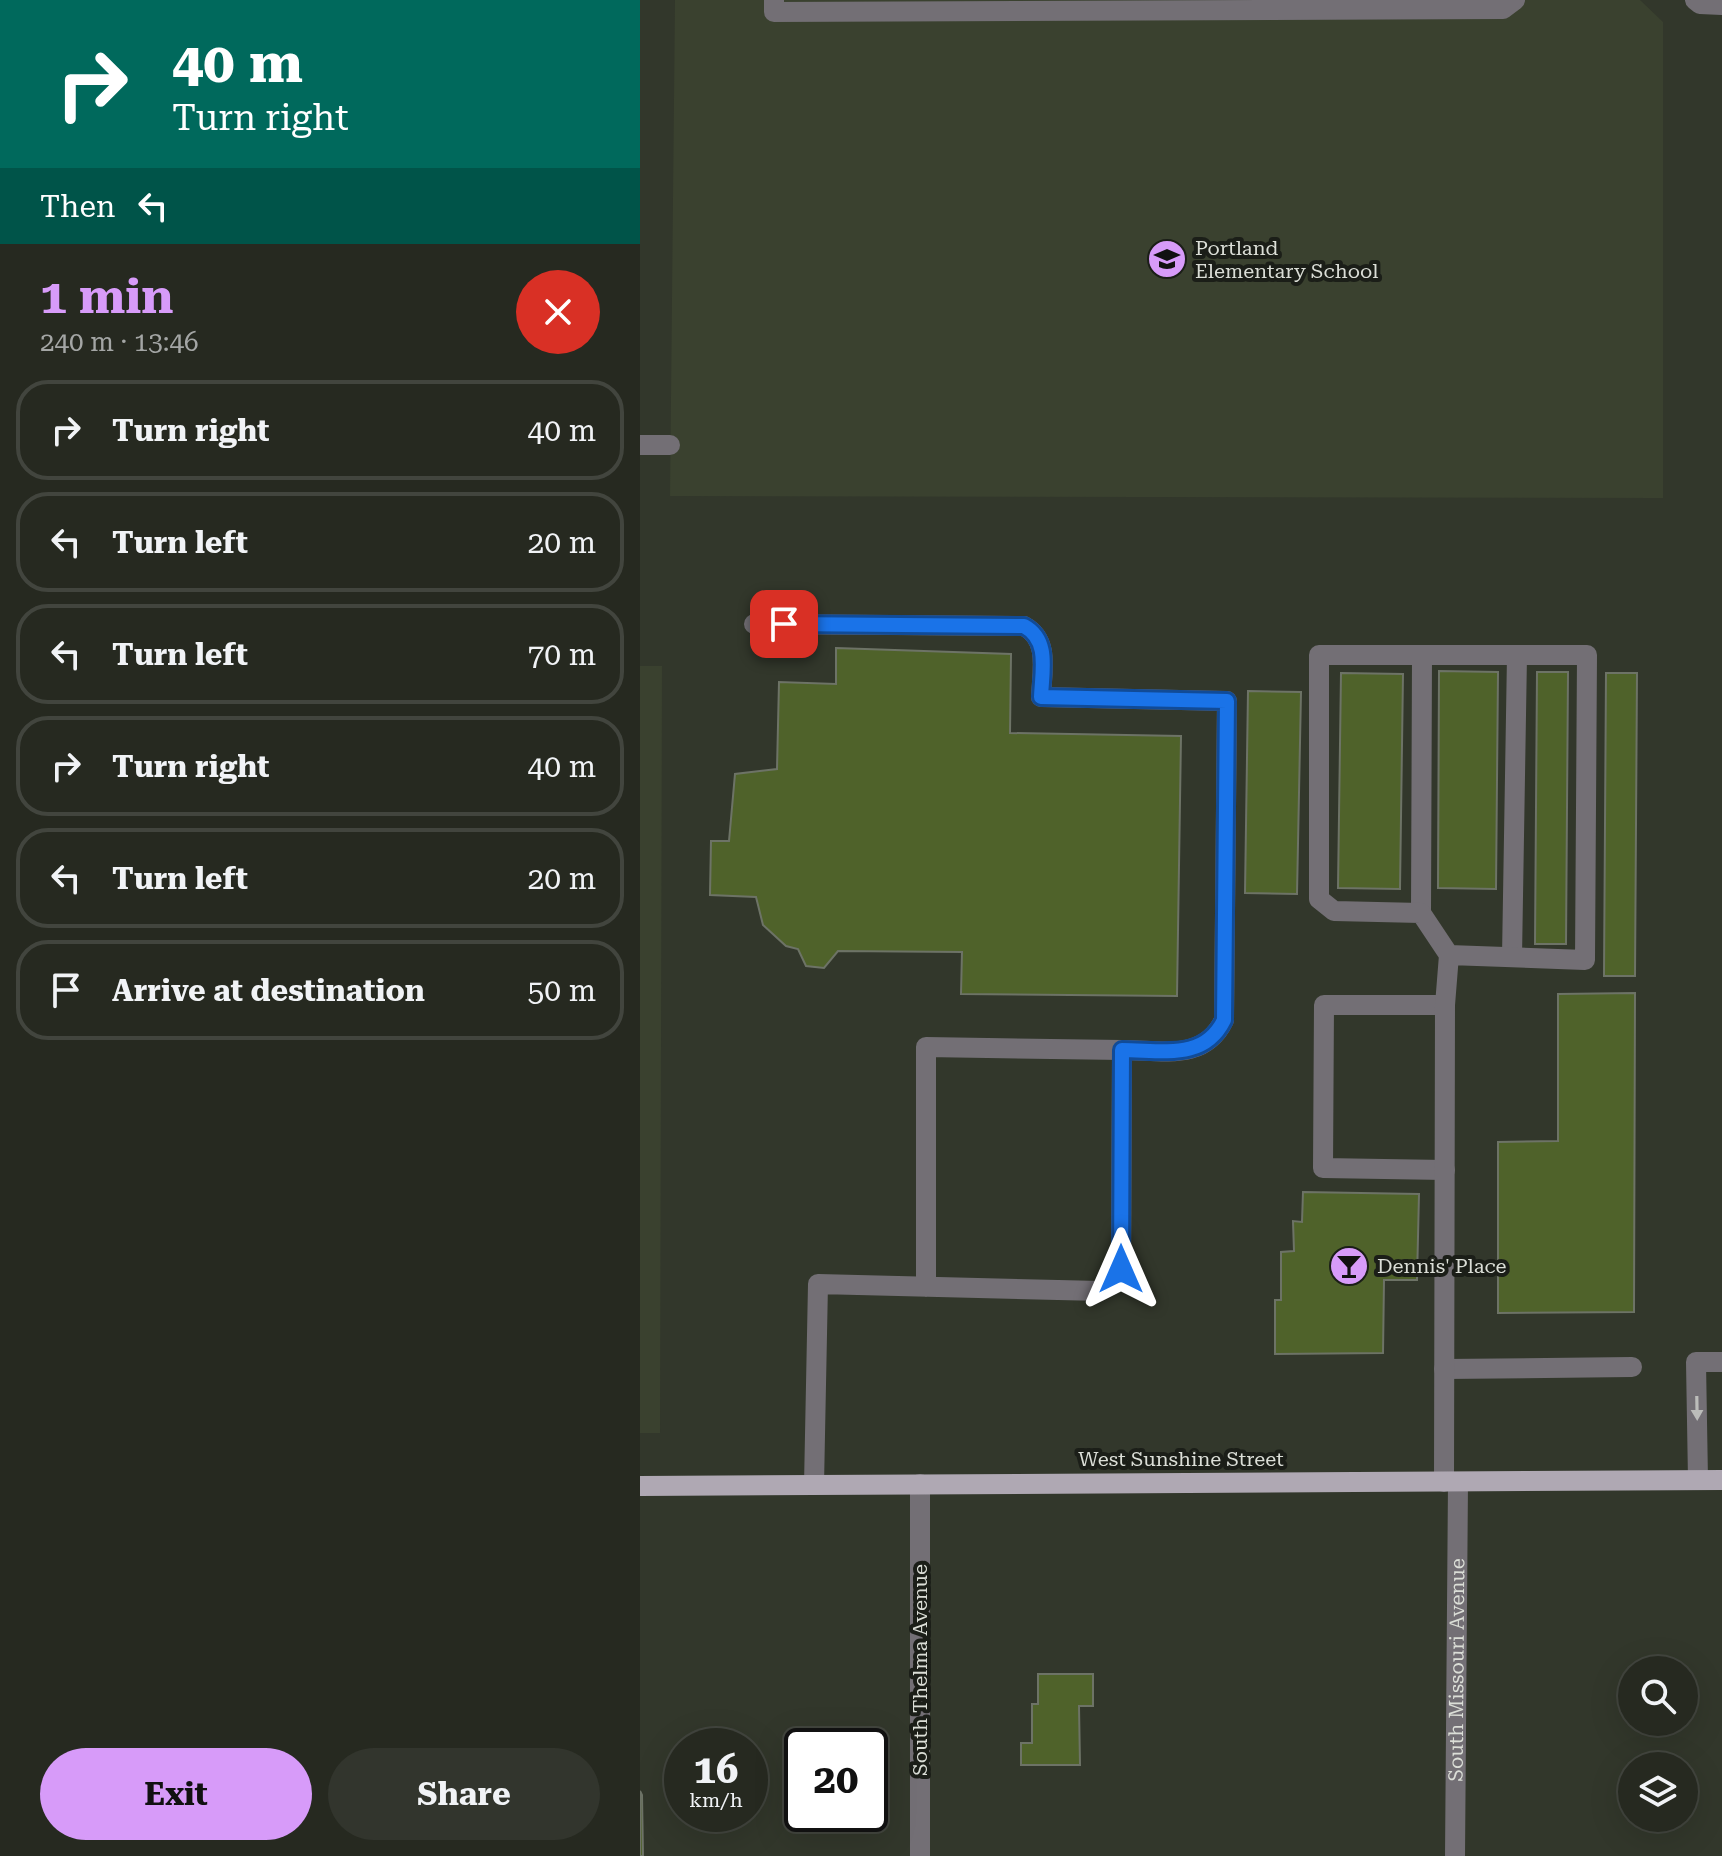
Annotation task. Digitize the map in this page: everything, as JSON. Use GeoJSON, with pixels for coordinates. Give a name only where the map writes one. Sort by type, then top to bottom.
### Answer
{"type":"FeatureCollection","features":[{"type":"Feature","properties":{"kind":"main road","name":"West Sunshine Street"},"geometry":{"type":"LineString","coordinates":[[640,1486],[1722,1480]]}},
{"type":"Feature","properties":{"kind":"street"},"geometry":{"type":"LineString","coordinates":[[774,0],[774,12],[1503,9],[1515,0]]}},
{"type":"Feature","properties":{"kind":"street"},"geometry":{"type":"LineString","coordinates":[[1695,0],[1700,4],[1722,5]]}},
{"type":"Feature","properties":{"kind":"street"},"geometry":{"type":"LineString","coordinates":[[640,445],[670,445]]}},
{"type":"Feature","properties":{"kind":"street"},"geometry":{"type":"LineString","coordinates":[[754,624],[1024,626],[1034,632],[1042,643],[1041,697],[1227,701],[1224,1020],[1207,1045],[1189,1050],[926,1047],[926,1287]]}},
{"type":"Feature","properties":{"kind":"street"},"geometry":{"type":"LineString","coordinates":[[1421,913],[1334,911],[1319,899],[1319,655],[1422,655],[1517,655],[1587,655],[1585,960],[1449,955],[1421,913],[1422,655]]}},
{"type":"Feature","properties":{"kind":"street"},"geometry":{"type":"LineString","coordinates":[[1512,957],[1517,655]]}},
{"type":"Feature","properties":{"kind":"street","name":"South Missouri Avenue"},"geometry":{"type":"LineString","coordinates":[[1449,955],[1445,1005],[1444,1369],[1451,1482],[1455,1856]]}},
{"type":"Feature","properties":{"kind":"street"},"geometry":{"type":"LineString","coordinates":[[1445,1005],[1324,1005],[1323,1168],[1445,1170]]}},
{"type":"Feature","properties":{"kind":"street"},"geometry":{"type":"LineString","coordinates":[[814,1485],[818,1284],[1100,1291],[1111,1285],[1121,1269],[1122,1050]]}},
{"type":"Feature","properties":{"kind":"street"},"geometry":{"type":"LineString","coordinates":[[1698,1480],[1696,1362],[1722,1362]]}},
{"type":"Feature","properties":{"kind":"street"},"geometry":{"type":"LineString","coordinates":[[1444,1369],[1632,1367]]}},
{"type":"Feature","properties":{"kind":"street","name":"South Thelma Avenue"},"geometry":{"type":"LineString","coordinates":[[920,1484],[920,1856]]}},
{"type":"Feature","properties":{"kind":"shaded area","name":"Portland Elementary School"},"geometry":{"type":"Polygon","coordinates":[[[675,0],[1640,0],[1663,22],[1663,498],[670,496],[675,0]]]}},
{"type":"Feature","properties":{"kind":"shaded area"},"geometry":{"type":"Polygon","coordinates":[[[640,666],[662,666],[660,1433],[640,1433],[640,666]]]}},
{"type":"Feature","properties":{"kind":"building"},"geometry":{"type":"Polygon","coordinates":[[[836,648],[1011,654],[1010,733],[1181,736],[1177,996],[961,994],[962,952],[838,951],[824,968],[806,966],[798,949],[786,946],[763,925],[756,897],[710,895],[711,841],[729,841],[735,774],[777,769],[779,682],[836,684],[836,648]]]}},
{"type":"Feature","properties":{"kind":"building"},"geometry":{"type":"Polygon","coordinates":[[[1439,671],[1498,672],[1496,889],[1438,888],[1439,671]]]}},
{"type":"Feature","properties":{"kind":"building"},"geometry":{"type":"Polygon","coordinates":[[[1537,672],[1568,672],[1566,944],[1535,944],[1537,672]]]}},
{"type":"Feature","properties":{"kind":"building"},"geometry":{"type":"Polygon","coordinates":[[[1341,673],[1403,674],[1400,889],[1338,888],[1341,673]]]}},
{"type":"Feature","properties":{"kind":"building"},"geometry":{"type":"Polygon","coordinates":[[[1606,673],[1637,673],[1635,976],[1604,976],[1606,673]]]}},
{"type":"Feature","properties":{"kind":"building"},"geometry":{"type":"Polygon","coordinates":[[[1248,691],[1301,692],[1297,894],[1245,893],[1248,691]]]}},
{"type":"Feature","properties":{"kind":"building"},"geometry":{"type":"Polygon","coordinates":[[[1635,993],[1634,1312],[1498,1313],[1498,1142],[1558,1141],[1558,994],[1635,993]]]}},
{"type":"Feature","properties":{"kind":"building","name":"Dennis' Place"},"geometry":{"type":"Polygon","coordinates":[[[1303,1192],[1419,1194],[1417,1280],[1384,1280],[1383,1353],[1275,1354],[1275,1300],[1281,1300],[1281,1252],[1294,1251],[1293,1221],[1302,1222],[1303,1192]]]}},
{"type":"Feature","properties":{"kind":"building"},"geometry":{"type":"Polygon","coordinates":[[[1038,1674],[1093,1674],[1093,1706],[1079,1706],[1080,1765],[1021,1765],[1021,1743],[1032,1743],[1032,1704],[1038,1704],[1038,1674]]]}},
{"type":"Feature","properties":{"kind":"building"},"geometry":{"type":"Polygon","coordinates":[[[640,1791],[642,1795],[643,1856],[640,1856],[640,1791]]]}},
{"type":"Feature","properties":{"kind":"place","name":"Portland Elementary School"},"geometry":{"type":"Point","coordinates":[1167,259]}},
{"type":"Feature","properties":{"kind":"place","name":"Dennis' Place"},"geometry":{"type":"Point","coordinates":[1349,1266]}},
{"type":"Feature","properties":{"kind":"route"},"geometry":{"type":"LineString","coordinates":[[784,624],[1024,626],[1034,632],[1042,643],[1041,697],[1227,701],[1224,1020],[1217,1035],[1207,1045],[1189,1050],[1122,1050],[1121,1269]]}}]}
